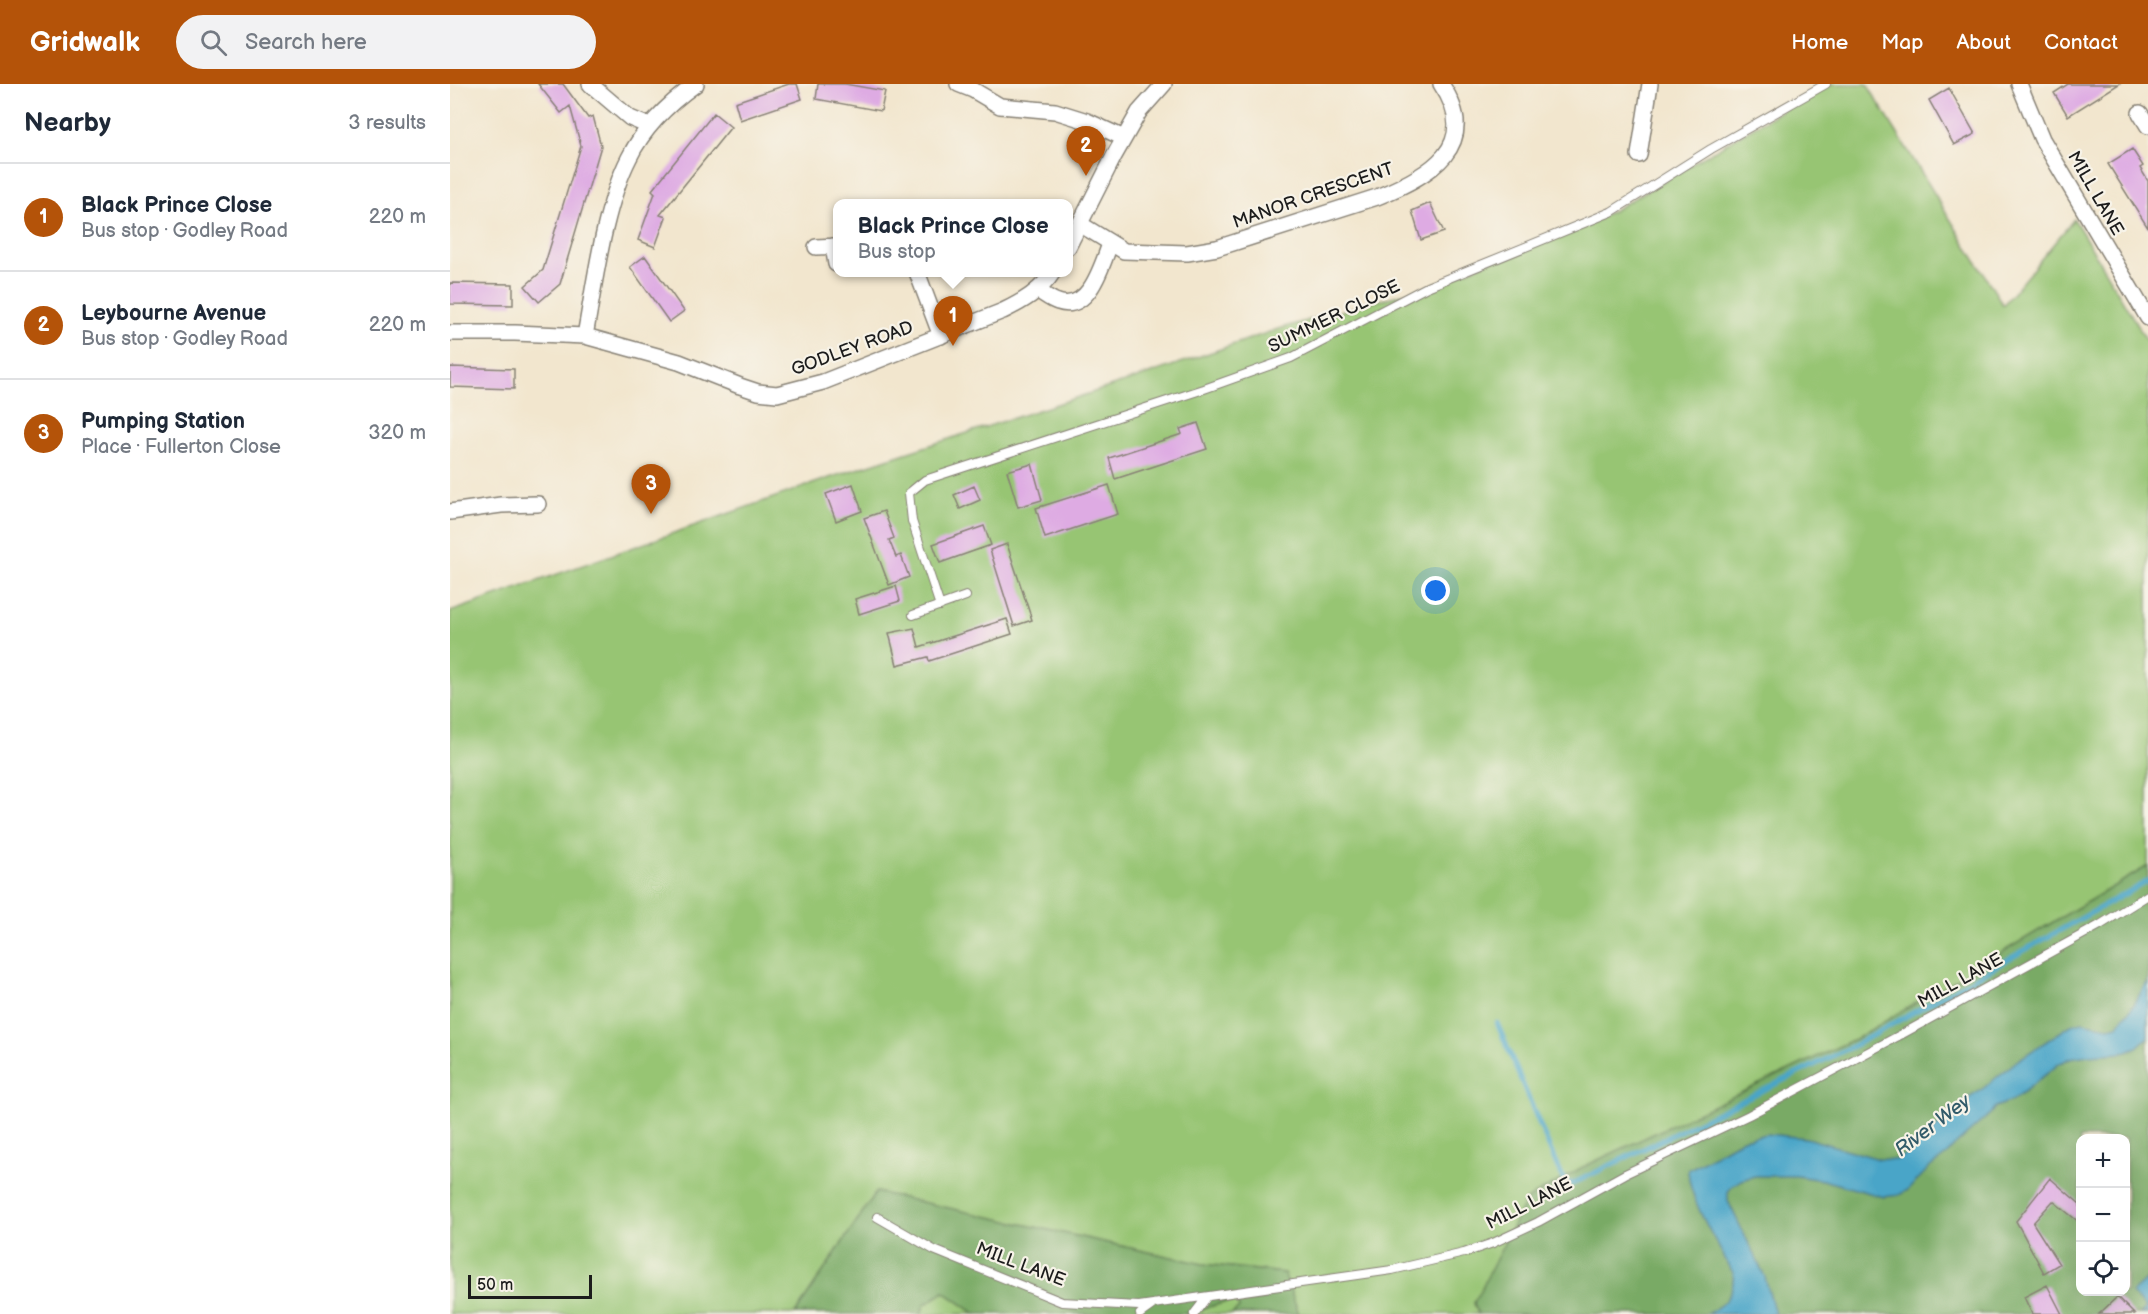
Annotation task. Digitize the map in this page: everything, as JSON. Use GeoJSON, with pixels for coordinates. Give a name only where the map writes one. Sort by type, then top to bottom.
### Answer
{"type":"FeatureCollection","features":[{"type":"Feature","properties":{"kind":"street"},"geometry":{"type":"LineString","coordinates":[[590,84],[630,118],[649,126]]}},
{"type":"Feature","properties":{"kind":"street"},"geometry":{"type":"LineString","coordinates":[[585,336],[595,278],[612,205],[628,158],[649,126],[675,99],[696,84]]}},
{"type":"Feature","properties":{"kind":"street"},"geometry":{"type":"LineString","coordinates":[[958,84],[975,87],[1000,106],[1055,111],[1087,121],[1124,138]]}},
{"type":"Feature","properties":{"kind":"street"},"geometry":{"type":"LineString","coordinates":[[1073,237],[1139,112],[1164,84]]}},
{"type":"Feature","properties":{"kind":"street","name":"MANOR CRESCENT"},"geometry":{"type":"LineString","coordinates":[[1080,224],[1124,251],[1187,254],[1217,248],[1377,197],[1400,188],[1441,160],[1454,141],[1456,126],[1453,101],[1441,84]]}},
{"type":"Feature","properties":{"kind":"street"},"geometry":{"type":"LineString","coordinates":[[1639,155],[1650,84]]}},
{"type":"Feature","properties":{"kind":"street","name":"MILL LANE"},"geometry":{"type":"LineString","coordinates":[[2019,84],[2042,140],[2148,318]]}},
{"type":"Feature","properties":{"kind":"street"},"geometry":{"type":"LineString","coordinates":[[1037,290],[1059,303],[1072,304],[1086,295],[1101,268],[1110,244]]}},
{"type":"Feature","properties":{"kind":"street"},"geometry":{"type":"LineString","coordinates":[[816,247],[833,246]]}},
{"type":"Feature","properties":{"kind":"street"},"geometry":{"type":"LineString","coordinates":[[919,277],[941,336]]}},
{"type":"Feature","properties":{"kind":"street","name":"GODLEY ROAD"},"geometry":{"type":"LineString","coordinates":[[450,333],[585,336],[633,347],[680,362],[758,392],[777,394],[823,382],[1023,301],[1050,277]]}},
{"type":"Feature","properties":{"kind":"street"},"geometry":{"type":"LineString","coordinates":[[450,512],[501,505],[538,504]]}},
{"type":"Feature","properties":{"kind":"lane","name":"SUMMER CLOSE"},"geometry":{"type":"LineString","coordinates":[[940,606],[912,521],[909,493],[925,480],[1204,389],[1291,358],[1427,287],[1611,212],[1711,149],[1826,84]]}},
{"type":"Feature","properties":{"kind":"lane"},"geometry":{"type":"LineString","coordinates":[[913,615],[966,596]]}},
{"type":"Feature","properties":{"kind":"lane","name":"MILL LANE"},"geometry":{"type":"LineString","coordinates":[[877,1217],[934,1250],[1062,1302],[1139,1306],[1334,1280],[1392,1270],[1464,1253],[1493,1243],[1538,1222],[1625,1174],[1749,1115],[2100,925],[2148,895]]}},
{"type":"Feature","properties":{"kind":"lane"},"geometry":{"type":"LineString","coordinates":[[1194,1314],[1207,1297]]}},
{"type":"Feature","properties":{"kind":"lane"},"geometry":{"type":"LineString","coordinates":[[1140,1314],[1155,1304]]}},
{"type":"Feature","properties":{"kind":"green space"},"geometry":{"type":"Polygon","coordinates":[[[1826,84],[1867,84],[2003,305],[2074,219],[2148,343],[2148,866],[1857,1038],[1581,1168],[1474,1303],[1478,1314],[1299,1314],[1284,1273],[1203,1264],[876,1192],[795,1314],[450,1314],[450,612],[835,476],[1143,376],[1281,328],[1427,287],[1611,212],[1826,84]]]}},
{"type":"Feature","properties":{"kind":"green space"},"geometry":{"type":"Polygon","coordinates":[[[2148,866],[2148,1314],[1478,1314],[1474,1303],[1526,1200],[1581,1168],[1857,1038],[2148,866]]]}},
{"type":"Feature","properties":{"kind":"green space"},"geometry":{"type":"Polygon","coordinates":[[[876,1192],[1203,1264],[1284,1273],[1299,1314],[1232,1314],[1239,1308],[1236,1299],[1184,1314],[976,1314],[944,1292],[924,1305],[921,1314],[795,1314],[876,1192]]]}},
{"type":"Feature","properties":{"kind":"green space"},"geometry":{"type":"Polygon","coordinates":[[[944,1292],[976,1314],[921,1314],[924,1305],[944,1292]]]}},
{"type":"Feature","properties":{"kind":"green space"},"geometry":{"type":"Polygon","coordinates":[[[1237,1299],[1239,1308],[1232,1314],[1184,1314],[1237,1299]]]}},
{"type":"Feature","properties":{"kind":"water"},"geometry":{"type":"Polygon","coordinates":[[[2148,980],[2148,1037],[2137,1047],[2122,1053],[2070,1058],[2059,1064],[2012,1101],[1995,1107],[1908,1190],[1899,1195],[1884,1197],[1822,1180],[1796,1176],[1755,1176],[1741,1180],[1732,1186],[1728,1192],[1728,1201],[1765,1277],[1775,1314],[1707,1314],[1728,1298],[1733,1273],[1699,1209],[1693,1195],[1688,1170],[1743,1139],[1767,1134],[1806,1138],[1879,1159],[1896,1160],[1910,1152],[1967,1099],[2018,1060],[2071,1025],[2082,1022],[2109,1027],[2118,1025],[2133,1006],[2148,980]]]}},
{"type":"Feature","properties":{"kind":"water"},"geometry":{"type":"Polygon","coordinates":[[[2148,1278],[2148,1314],[2141,1314],[2146,1309],[2131,1293],[2148,1278]]]}},
{"type":"Feature","properties":{"kind":"building"},"geometry":{"type":"Polygon","coordinates":[[[538,84],[563,84],[588,118],[593,116],[601,146],[560,284],[539,302],[525,286],[543,270],[581,146],[570,106],[561,113],[538,84]]]}},
{"type":"Feature","properties":{"kind":"building"},"geometry":{"type":"Polygon","coordinates":[[[789,84],[797,84],[802,99],[740,120],[735,102],[789,84]]]}},
{"type":"Feature","properties":{"kind":"building"},"geometry":{"type":"Polygon","coordinates":[[[818,84],[845,84],[885,91],[881,111],[816,99],[818,84]]]}},
{"type":"Feature","properties":{"kind":"building"},"geometry":{"type":"Polygon","coordinates":[[[2068,84],[2119,84],[2068,116],[2054,93],[2068,84]]]}},
{"type":"Feature","properties":{"kind":"building"},"geometry":{"type":"Polygon","coordinates":[[[1949,88],[1975,134],[1954,145],[1929,100],[1949,88]]]}},
{"type":"Feature","properties":{"kind":"building"},"geometry":{"type":"Polygon","coordinates":[[[714,113],[731,127],[660,215],[666,217],[655,247],[638,240],[655,193],[652,190],[714,113]]]}},
{"type":"Feature","properties":{"kind":"building"},"geometry":{"type":"Polygon","coordinates":[[[2132,149],[2143,166],[2140,168],[2148,181],[2148,228],[2108,164],[2132,149]]]}},
{"type":"Feature","properties":{"kind":"building"},"geometry":{"type":"Polygon","coordinates":[[[1430,203],[1444,232],[1421,240],[1412,211],[1430,203]]]}},
{"type":"Feature","properties":{"kind":"building"},"geometry":{"type":"Polygon","coordinates":[[[645,256],[684,311],[669,322],[630,267],[645,256]]]}},
{"type":"Feature","properties":{"kind":"building"},"geometry":{"type":"Polygon","coordinates":[[[450,283],[513,284],[513,305],[450,304],[450,283]]]}},
{"type":"Feature","properties":{"kind":"building"},"geometry":{"type":"Polygon","coordinates":[[[450,367],[514,369],[514,389],[450,387],[450,367]]]}},
{"type":"Feature","properties":{"kind":"building"},"geometry":{"type":"Polygon","coordinates":[[[1198,423],[1207,449],[1115,479],[1109,458],[1182,434],[1180,429],[1198,423]]]}},
{"type":"Feature","properties":{"kind":"building"},"geometry":{"type":"Polygon","coordinates":[[[1032,464],[1042,500],[1018,507],[1007,471],[1032,464]]]}},
{"type":"Feature","properties":{"kind":"building"},"geometry":{"type":"Polygon","coordinates":[[[853,484],[862,511],[836,521],[826,494],[853,484]]]}},
{"type":"Feature","properties":{"kind":"building"},"geometry":{"type":"Polygon","coordinates":[[[1109,485],[1118,514],[1045,538],[1036,508],[1109,485]]]}},
{"type":"Feature","properties":{"kind":"building"},"geometry":{"type":"Polygon","coordinates":[[[974,486],[980,500],[960,509],[954,495],[974,486]]]}},
{"type":"Feature","properties":{"kind":"building"},"geometry":{"type":"Polygon","coordinates":[[[884,511],[894,538],[889,540],[896,557],[901,555],[909,577],[889,585],[864,518],[884,511]]]}},
{"type":"Feature","properties":{"kind":"building"},"geometry":{"type":"Polygon","coordinates":[[[984,526],[991,545],[940,563],[933,544],[984,526]]]}},
{"type":"Feature","properties":{"kind":"building"},"geometry":{"type":"Polygon","coordinates":[[[1007,544],[1032,620],[1014,626],[990,550],[1007,544]]]}},
{"type":"Feature","properties":{"kind":"building"},"geometry":{"type":"Polygon","coordinates":[[[896,586],[900,601],[859,614],[855,599],[896,586]]]}},
{"type":"Feature","properties":{"kind":"building"},"geometry":{"type":"Polygon","coordinates":[[[1007,619],[1012,634],[929,661],[928,657],[897,665],[889,633],[914,628],[919,647],[1007,619]]]}},
{"type":"Feature","properties":{"kind":"building"},"geometry":{"type":"Polygon","coordinates":[[[2050,1178],[2076,1201],[2076,1220],[2053,1201],[2033,1223],[2059,1264],[2044,1273],[2016,1221],[2050,1178]]]}},
{"type":"Feature","properties":{"kind":"building"},"geometry":{"type":"Polygon","coordinates":[[[2047,1285],[2062,1314],[2032,1314],[2024,1297],[2047,1285]]]}},
{"type":"Feature","properties":{"kind":"building"},"geometry":{"type":"Polygon","coordinates":[[[2117,1297],[2134,1314],[2099,1314],[2117,1297]]]}},
{"type":"Feature","properties":{"kind":"waterway"},"geometry":{"type":"LineString","coordinates":[[1497,1023],[1558,1168],[1566,1182],[1572,1184],[1855,1045],[2148,881]]}},
{"type":"Feature","properties":{"kind":"place","name":"Leybourne Avenue"},"geometry":{"type":"Point","coordinates":[1086,176]}},
{"type":"Feature","properties":{"kind":"place","name":"Black Prince Close"},"geometry":{"type":"Point","coordinates":[953,346]}},
{"type":"Feature","properties":{"kind":"place","name":"Pumping Station"},"geometry":{"type":"Point","coordinates":[651,514]}},
{"type":"Feature","properties":{"kind":"water label","name":"River Wey"},"geometry":{"type":"Point","coordinates":[1932,1125]}}]}
